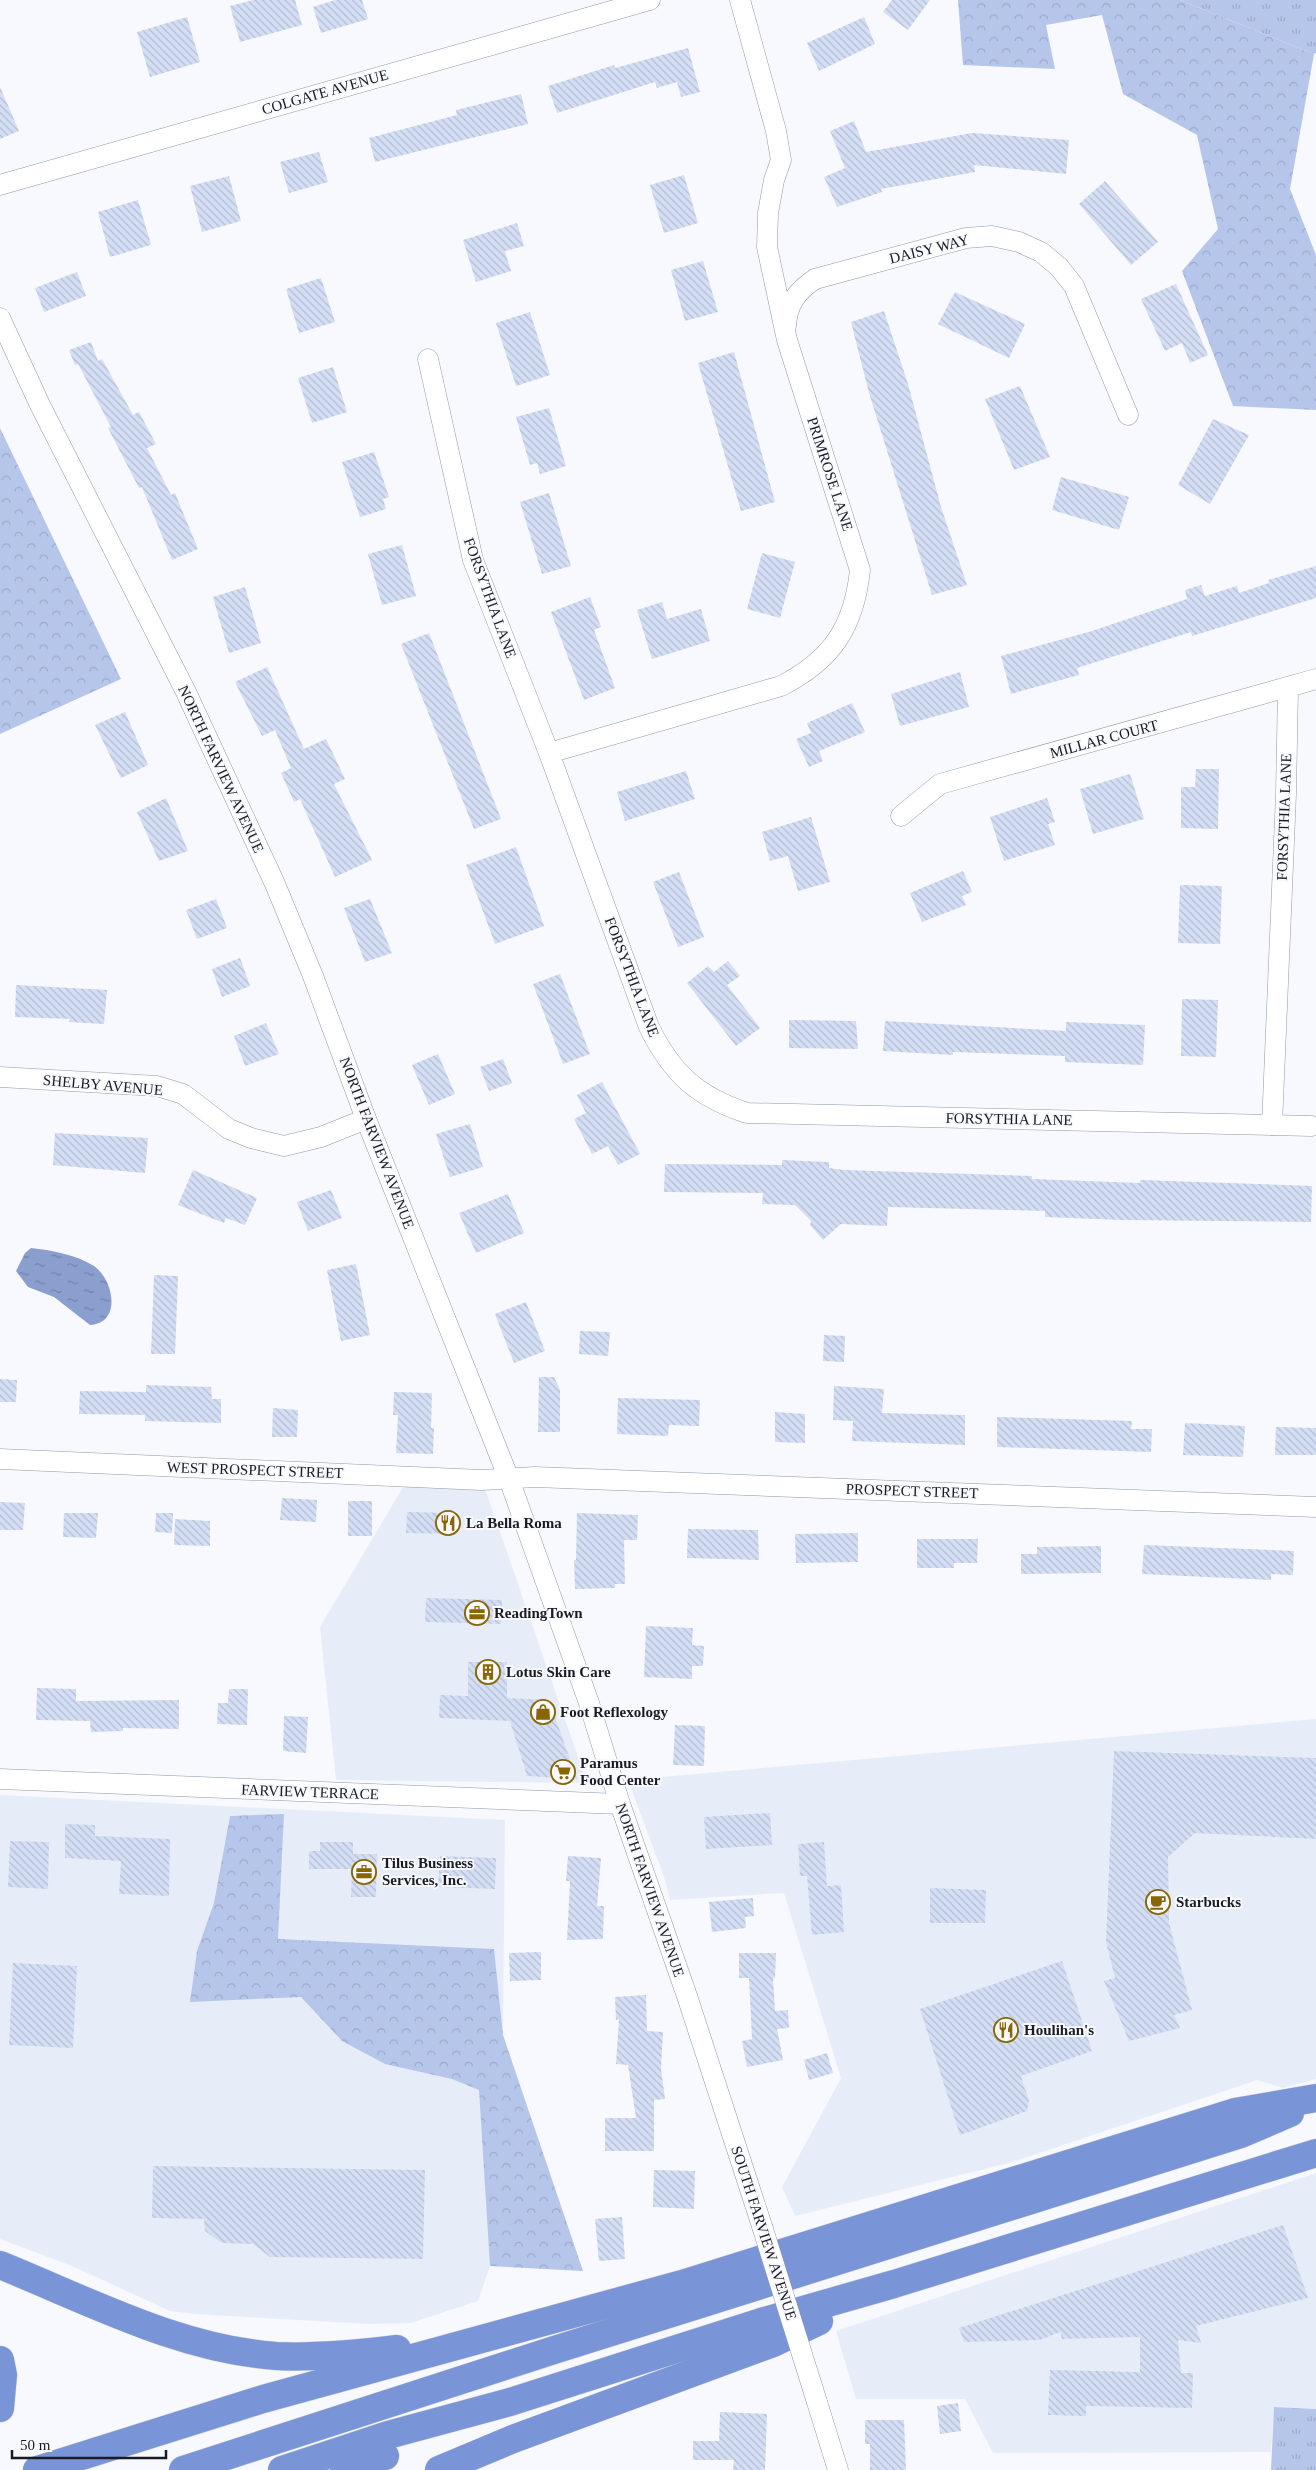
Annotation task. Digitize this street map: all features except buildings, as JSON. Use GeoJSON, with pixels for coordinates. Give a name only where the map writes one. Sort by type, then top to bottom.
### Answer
{"type":"FeatureCollection","features":[{"type":"Feature","properties":{"kind":"highway"},"geometry":{"type":"LineString","coordinates":[[37,2470],[263,2399],[682,2284],[1235,2112],[1316,2100]]}},
{"type":"Feature","properties":{"kind":"highway"},"geometry":{"type":"LineString","coordinates":[[183,2470],[552,2351],[1242,2134],[1316,2100]]}},
{"type":"Feature","properties":{"kind":"highway"},"geometry":{"type":"LineString","coordinates":[[282,2470],[388,2435],[510,2402],[761,2322],[894,2284],[1316,2153]]}},
{"type":"Feature","properties":{"kind":"highway"},"geometry":{"type":"LineString","coordinates":[[0,2265],[168,2333],[240,2351],[274,2356],[337,2357],[474,2342]]}},
{"type":"Feature","properties":{"kind":"highway"},"geometry":{"type":"LineString","coordinates":[[439,2470],[513,2439],[773,2343],[894,2284]]}},
{"type":"Feature","properties":{"kind":"highway"},"geometry":{"type":"LineString","coordinates":[[0,2360],[3,2375],[0,2408]]}},
{"type":"Feature","properties":{"kind":"highway"},"geometry":{"type":"LineString","coordinates":[[344,2470],[387,2455],[510,2402]]}},
{"type":"Feature","properties":{"kind":"highway"},"geometry":{"type":"LineString","coordinates":[[456,2470],[513,2439]]}},
{"type":"Feature","properties":{"kind":"street","name":"COLGATE AVENUE"},"geometry":{"type":"LineString","coordinates":[[0,185],[650,0]]}},
{"type":"Feature","properties":{"kind":"street","name":"PRIMROSE LANE"},"geometry":{"type":"LineString","coordinates":[[548,753],[781,686],[803,675],[822,660],[838,640],[850,618],[857,595],[860,570],[786,333],[767,247],[768,213],[774,180],[781,160],[776,131],[740,0]]}},
{"type":"Feature","properties":{"kind":"street","name":"DAISY WAY"},"geometry":{"type":"LineString","coordinates":[[786,333],[786,316],[792,300],[803,287],[815,279],[966,238],[992,236],[1019,242],[1047,257],[1059,267],[1074,286],[1128,414]]}},
{"type":"Feature","properties":{"kind":"street","name":"NORTH FARVIEW AVENUE"},"geometry":{"type":"LineString","coordinates":[[0,318],[40,406],[186,692],[275,884],[313,976],[366,1119],[509,1479],[589,1703],[620,1804],[687,1996]]}},
{"type":"Feature","properties":{"kind":"street","name":"FORSYTHIA LANE"},"geometry":{"type":"LineString","coordinates":[[428,358],[473,560],[548,753],[649,1027],[661,1051],[675,1070],[697,1090],[722,1105],[747,1113],[1310,1126]]}},
{"type":"Feature","properties":{"kind":"street","name":"MILLAR COURT"},"geometry":{"type":"LineString","coordinates":[[901,816],[940,784],[1316,679]]}},
{"type":"Feature","properties":{"kind":"street","name":"FORSYTHIA LANE"},"geometry":{"type":"LineString","coordinates":[[1272,1125],[1286,794],[1288,688]]}},
{"type":"Feature","properties":{"kind":"street","name":"SHELBY AVENUE"},"geometry":{"type":"LineString","coordinates":[[0,1077],[157,1086],[183,1094],[229,1129],[251,1138],[284,1146],[321,1137],[366,1119]]}},
{"type":"Feature","properties":{"kind":"street","name":"WEST PROSPECT STREET"},"geometry":{"type":"LineString","coordinates":[[0,1459],[482,1480],[509,1479]]}},
{"type":"Feature","properties":{"kind":"street","name":"PROSPECT STREET"},"geometry":{"type":"LineString","coordinates":[[509,1479],[535,1477],[1316,1507]]}},
{"type":"Feature","properties":{"kind":"street","name":"FARVIEW TERRACE"},"geometry":{"type":"LineString","coordinates":[[0,1779],[620,1804]]}},
{"type":"Feature","properties":{"kind":"street","name":"SOUTH FARVIEW AVENUE"},"geometry":{"type":"LineString","coordinates":[[687,1996],[762,2226],[838,2470]]}},
{"type":"Feature","properties":{"kind":"shaded area"},"geometry":{"type":"Polygon","coordinates":[[[409,1477],[482,1480],[585,1777],[579,1783],[336,1780],[320,1627],[409,1477]]]}},
{"type":"Feature","properties":{"kind":"shaded area"},"geometry":{"type":"Polygon","coordinates":[[[1316,1719],[1316,2079],[1283,2088],[1257,2080],[1009,2163],[795,2216],[782,2187],[841,2078],[784,1893],[670,1900],[664,1877],[628,1780],[1316,1719]]]}},
{"type":"Feature","properties":{"kind":"shaded area"},"geometry":{"type":"Polygon","coordinates":[[[0,1795],[505,1820],[503,2035],[583,2271],[490,2266],[478,2301],[411,2323],[369,2324],[170,2311],[72,2266],[0,2239],[0,1795]]]}},
{"type":"Feature","properties":{"kind":"shaded area"},"geometry":{"type":"Polygon","coordinates":[[[1316,2173],[1316,2409],[1274,2407],[1271,2452],[993,2453],[965,2399],[856,2399],[836,2331],[1316,2173]]]}},
{"type":"Feature","properties":{"kind":"green space"},"geometry":{"type":"Polygon","coordinates":[[[958,0],[1180,0],[1314,54],[1290,189],[1316,255],[1316,410],[1233,406],[1182,271],[1218,229],[1197,135],[1123,94],[1102,15],[1046,25],[1055,69],[963,65],[958,0]]]}},
{"type":"Feature","properties":{"kind":"green space"},"geometry":{"type":"Polygon","coordinates":[[[1180,0],[1316,0],[1316,53],[1314,54],[1180,0]]]}},
{"type":"Feature","properties":{"kind":"green space"},"geometry":{"type":"Polygon","coordinates":[[[0,428],[121,679],[0,734],[0,428]]]}},
{"type":"Feature","properties":{"kind":"green space"},"geometry":{"type":"Polygon","coordinates":[[[284,1814],[278,1939],[494,1949],[503,2035],[583,2271],[490,2266],[479,2090],[452,2079],[385,2064],[342,2041],[301,1997],[190,2002],[197,1951],[214,1903],[230,1816],[284,1814]]]}},
{"type":"Feature","properties":{"kind":"green space"},"geometry":{"type":"Polygon","coordinates":[[[1274,2407],[1316,2409],[1316,2470],[1271,2470],[1274,2407]]]}},
{"type":"Feature","properties":{"kind":"water"},"geometry":{"type":"Polygon","coordinates":[[[31,1248],[47,1250],[80,1259],[101,1272],[110,1290],[111,1309],[107,1317],[100,1322],[90,1325],[54,1297],[28,1287],[16,1271],[25,1253],[31,1248]]]}},
{"type":"Feature","properties":{"kind":"place","name":"La Bella Roma"},"geometry":{"type":"Point","coordinates":[448,1523]}},
{"type":"Feature","properties":{"kind":"place","name":"ReadingTown"},"geometry":{"type":"Point","coordinates":[477,1613]}},
{"type":"Feature","properties":{"kind":"place","name":"Lotus Skin Care"},"geometry":{"type":"Point","coordinates":[488,1672]}},
{"type":"Feature","properties":{"kind":"place","name":"Foot Reflexology"},"geometry":{"type":"Point","coordinates":[543,1712]}},
{"type":"Feature","properties":{"kind":"place","name":"Paramus Food Center"},"geometry":{"type":"Point","coordinates":[563,1772]}},
{"type":"Feature","properties":{"kind":"place","name":"Tilus Business Services, Inc."},"geometry":{"type":"Point","coordinates":[364,1872]}},
{"type":"Feature","properties":{"kind":"place","name":"Starbucks"},"geometry":{"type":"Point","coordinates":[1158,1902]}},
{"type":"Feature","properties":{"kind":"place","name":"Houlihan's"},"geometry":{"type":"Point","coordinates":[1006,2030]}}]}
